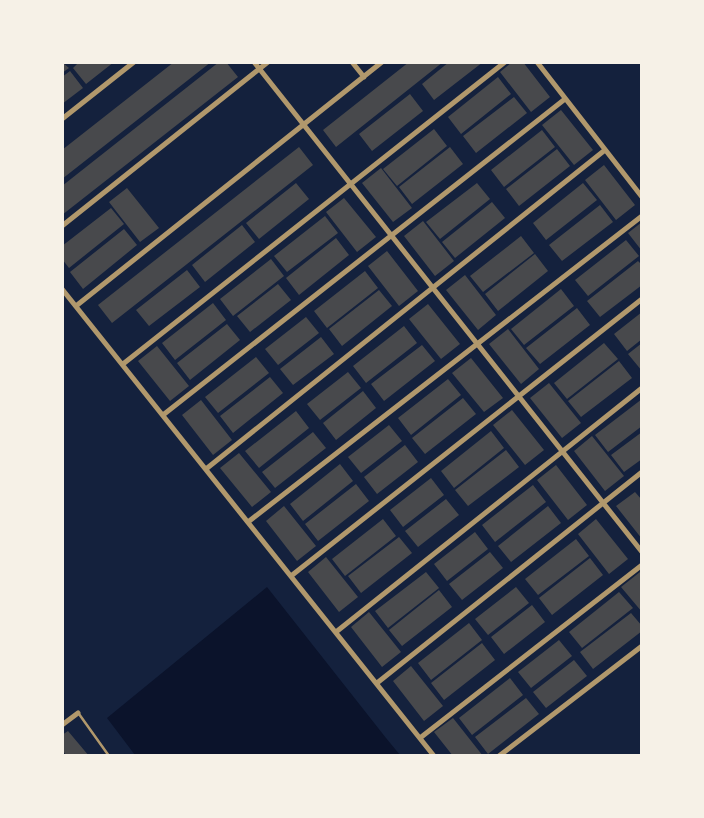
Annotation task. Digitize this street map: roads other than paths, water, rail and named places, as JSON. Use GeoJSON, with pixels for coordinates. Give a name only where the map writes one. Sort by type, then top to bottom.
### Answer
{"type":"FeatureCollection","features":[{"type":"Feature","properties":{"kind":"street"},"geometry":{"type":"LineString","coordinates":[[62,119],[134,62]]}},
{"type":"Feature","properties":{"kind":"street"},"geometry":{"type":"LineString","coordinates":[[254,62],[642,552]]}},
{"type":"Feature","properties":{"kind":"street"},"geometry":{"type":"LineString","coordinates":[[62,226],[268,62]]}},
{"type":"Feature","properties":{"kind":"street"},"geometry":{"type":"LineString","coordinates":[[352,62],[364,77]]}},
{"type":"Feature","properties":{"kind":"street"},"geometry":{"type":"LineString","coordinates":[[76,306],[382,62]]}},
{"type":"Feature","properties":{"kind":"street"},"geometry":{"type":"LineString","coordinates":[[123,364],[505,62]]}},
{"type":"Feature","properties":{"kind":"street"},"geometry":{"type":"LineString","coordinates":[[537,62],[642,197]]}},
{"type":"Feature","properties":{"kind":"street"},"geometry":{"type":"LineString","coordinates":[[163,415],[565,99]]}},
{"type":"Feature","properties":{"kind":"street"},"geometry":{"type":"LineString","coordinates":[[206,469],[605,150]]}},
{"type":"Feature","properties":{"kind":"street"},"geometry":{"type":"LineString","coordinates":[[248,522],[642,216]]}},
{"type":"Feature","properties":{"kind":"street"},"geometry":{"type":"LineString","coordinates":[[62,289],[434,756]]}},
{"type":"Feature","properties":{"kind":"street"},"geometry":{"type":"LineString","coordinates":[[291,576],[642,299]]}},
{"type":"Feature","properties":{"kind":"street"},"geometry":{"type":"LineString","coordinates":[[336,632],[642,388]]}},
{"type":"Feature","properties":{"kind":"street"},"geometry":{"type":"LineString","coordinates":[[376,683],[642,472]]}},
{"type":"Feature","properties":{"kind":"street"},"geometry":{"type":"LineString","coordinates":[[420,738],[642,565]]}},
{"type":"Feature","properties":{"kind":"street"},"geometry":{"type":"LineString","coordinates":[[499,756],[642,646]]}},
{"type":"Feature","properties":{"kind":"street"},"geometry":{"type":"LineString","coordinates":[[62,725],[78,712]]}},
{"type":"Feature","properties":{"kind":"lane"},"geometry":{"type":"LineString","coordinates":[[78,712],[109,756]]}},
{"type":"Feature","properties":{"kind":"water"},"geometry":{"type":"Polygon","coordinates":[[[267,587],[400,755],[135,755],[107,718],[267,587]]]}}]}
